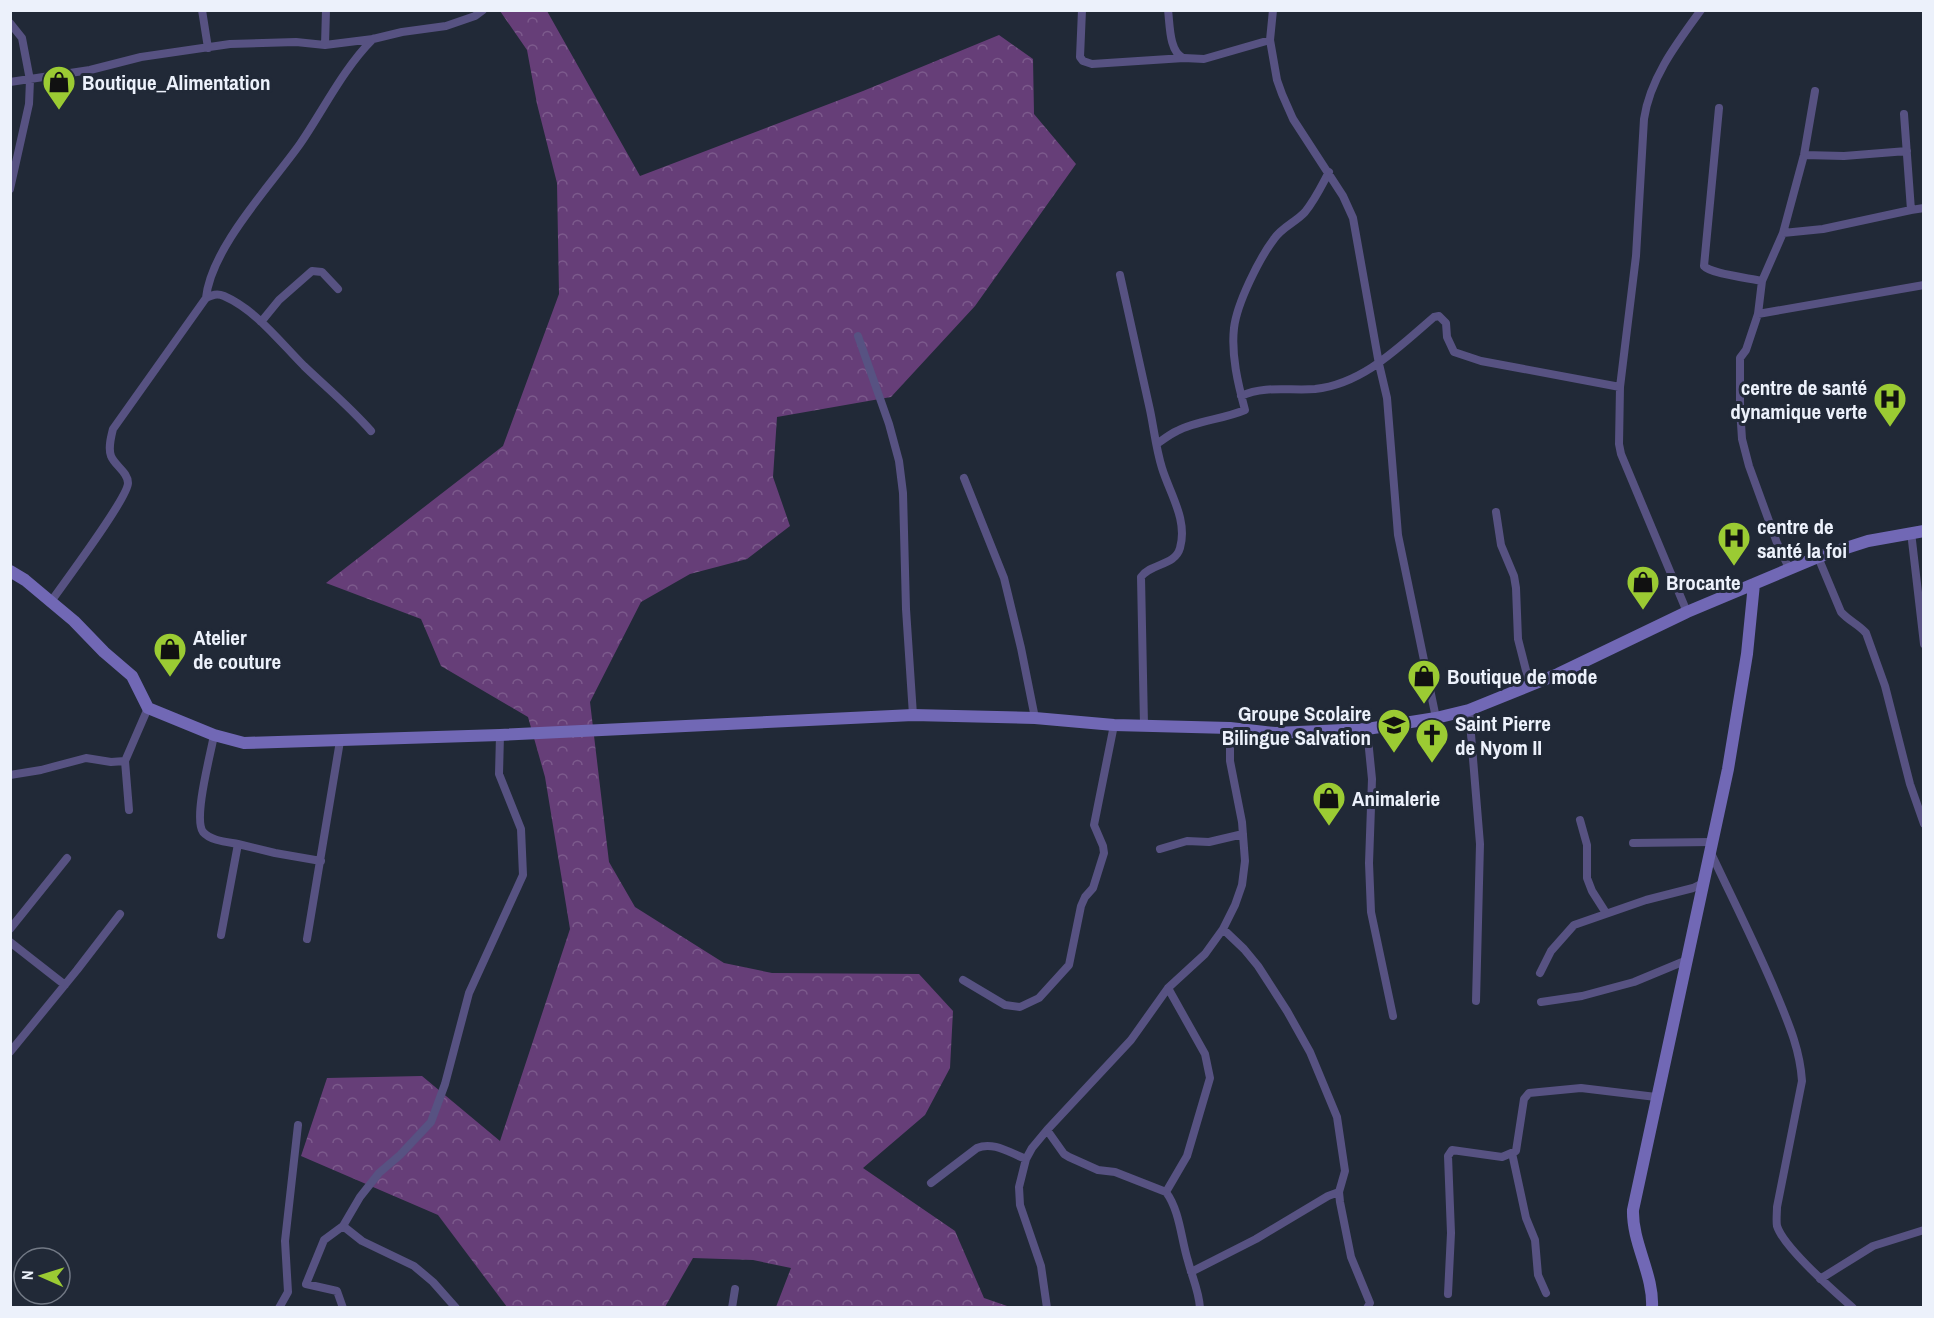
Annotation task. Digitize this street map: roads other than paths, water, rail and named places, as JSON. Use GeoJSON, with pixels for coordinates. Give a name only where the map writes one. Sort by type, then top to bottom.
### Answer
{"type":"FeatureCollection","features":[{"type":"Feature","properties":{"kind":"main road"},"geometry":{"type":"LineString","coordinates":[[10,571],[25,580],[74,621],[104,652],[132,676],[148,708],[214,735],[243,743],[500,735],[913,715],[1035,718],[1114,725],[1230,728],[1275,733],[1367,729],[1469,711],[1530,686],[1687,612],[1818,556],[1868,541],[1917,532]]}},
{"type":"Feature","properties":{"kind":"main road"},"geometry":{"type":"LineString","coordinates":[[1652,1308],[1649,1286],[1632,1223],[1633,1210],[1728,769],[1749,645],[1754,584]]}},
{"type":"Feature","properties":{"kind":"street"},"geometry":{"type":"LineString","coordinates":[[202,10],[208,48]]}},
{"type":"Feature","properties":{"kind":"street"},"geometry":{"type":"LineString","coordinates":[[325,45],[326,10]]}},
{"type":"Feature","properties":{"kind":"street"},"geometry":{"type":"LineString","coordinates":[[10,82],[90,70],[141,57],[241,44],[296,42],[325,45],[373,39],[402,32],[446,26],[475,16],[483,10]]}},
{"type":"Feature","properties":{"kind":"street"},"geometry":{"type":"LineString","coordinates":[[1082,10],[1080,57],[1086,63],[1092,64],[1184,58],[1204,59],[1270,40]]}},
{"type":"Feature","properties":{"kind":"street"},"geometry":{"type":"LineString","coordinates":[[1168,10],[1173,46],[1178,56],[1184,58]]}},
{"type":"Feature","properties":{"kind":"street"},"geometry":{"type":"LineString","coordinates":[[1273,10],[1270,40],[1281,94],[1293,119],[1343,196],[1353,218],[1387,398],[1398,535],[1436,718]]}},
{"type":"Feature","properties":{"kind":"street"},"geometry":{"type":"LineString","coordinates":[[1687,612],[1621,454],[1619,444],[1620,387],[1636,256],[1647,100],[1653,84],[1701,10]]}},
{"type":"Feature","properties":{"kind":"street"},"geometry":{"type":"LineString","coordinates":[[10,22],[22,38],[30,80],[29,104],[15,154],[10,189]]}},
{"type":"Feature","properties":{"kind":"street"},"geometry":{"type":"LineString","coordinates":[[206,298],[207,284],[213,267],[226,246],[249,211],[301,143],[351,64],[373,39]]}},
{"type":"Feature","properties":{"kind":"street"},"geometry":{"type":"LineString","coordinates":[[1789,568],[1777,543],[1749,466],[1742,439],[1740,358],[1746,350],[1758,314],[1762,281],[1783,233],[1804,155],[1815,91]]}},
{"type":"Feature","properties":{"kind":"street"},"geometry":{"type":"LineString","coordinates":[[1719,108],[1704,266],[1711,272],[1762,281]]}},
{"type":"Feature","properties":{"kind":"street"},"geometry":{"type":"LineString","coordinates":[[1904,114],[1911,210]]}},
{"type":"Feature","properties":{"kind":"street"},"geometry":{"type":"LineString","coordinates":[[1804,155],[1844,156],[1907,151]]}},
{"type":"Feature","properties":{"kind":"street"},"geometry":{"type":"LineString","coordinates":[[1157,444],[1189,426],[1225,418],[1245,410],[1238,382],[1234,327],[1249,284],[1274,239],[1304,213],[1329,172]]}},
{"type":"Feature","properties":{"kind":"street"},"geometry":{"type":"LineString","coordinates":[[1783,233],[1823,229],[1923,208]]}},
{"type":"Feature","properties":{"kind":"street"},"geometry":{"type":"LineString","coordinates":[[261,322],[279,300],[312,271],[322,273],[338,289]]}},
{"type":"Feature","properties":{"kind":"street"},"geometry":{"type":"LineString","coordinates":[[1120,275],[1162,468],[1179,512],[1181,532],[1180,547],[1176,555],[1170,561],[1144,572],[1141,577],[1144,725]]}},
{"type":"Feature","properties":{"kind":"street"},"geometry":{"type":"LineString","coordinates":[[1758,314],[1923,285]]}},
{"type":"Feature","properties":{"kind":"street"},"geometry":{"type":"LineString","coordinates":[[50,603],[107,521],[128,486],[128,477],[111,455],[110,442],[113,429],[206,298],[214,294],[222,296],[261,322],[371,431]]}},
{"type":"Feature","properties":{"kind":"street"},"geometry":{"type":"LineString","coordinates":[[1242,396],[1260,390],[1328,387],[1352,378],[1379,364],[1434,317],[1439,316],[1446,323],[1447,337],[1454,352],[1481,361],[1620,387]]}},
{"type":"Feature","properties":{"kind":"street"},"geometry":{"type":"LineString","coordinates":[[858,336],[899,461],[903,493],[906,609],[913,715]]}},
{"type":"Feature","properties":{"kind":"street"},"geometry":{"type":"LineString","coordinates":[[964,478],[1004,579],[1035,718]]}},
{"type":"Feature","properties":{"kind":"street"},"geometry":{"type":"LineString","coordinates":[[1496,512],[1501,545],[1514,576],[1518,639],[1530,686]]}},
{"type":"Feature","properties":{"kind":"street"},"geometry":{"type":"LineString","coordinates":[[1917,532],[1923,644]]}},
{"type":"Feature","properties":{"kind":"street"},"geometry":{"type":"LineString","coordinates":[[1818,556],[1841,612],[1866,633],[1885,686],[1923,824]]}},
{"type":"Feature","properties":{"kind":"street"},"geometry":{"type":"LineString","coordinates":[[129,810],[125,761],[148,708]]}},
{"type":"Feature","properties":{"kind":"street"},"geometry":{"type":"LineString","coordinates":[[1469,711],[1480,844],[1476,1001]]}},
{"type":"Feature","properties":{"kind":"street"},"geometry":{"type":"LineString","coordinates":[[963,980],[1005,1005],[1020,1007],[1039,998],[1069,965],[1081,906],[1093,888],[1104,853],[1094,825],[1114,725]]}},
{"type":"Feature","properties":{"kind":"street"},"geometry":{"type":"LineString","coordinates":[[1047,1308],[1041,1266],[1020,1205],[1019,1187],[1026,1160],[1032,1148],[1047,1130],[1131,1040],[1168,988],[1205,954],[1223,929],[1242,885],[1245,861],[1243,834],[1230,761],[1230,728]]}},
{"type":"Feature","properties":{"kind":"street"},"geometry":{"type":"LineString","coordinates":[[1367,729],[1372,779],[1369,863],[1371,912],[1393,1016]]}},
{"type":"Feature","properties":{"kind":"street"},"geometry":{"type":"LineString","coordinates":[[214,735],[200,808],[200,823],[203,831],[211,838],[275,854],[321,861]]}},
{"type":"Feature","properties":{"kind":"street"},"geometry":{"type":"LineString","coordinates":[[343,1308],[337,1291],[306,1284],[324,1240],[343,1226],[360,1197],[379,1173],[400,1155],[431,1122],[448,1074],[469,993],[523,875],[520,829],[499,774],[500,735]]}},
{"type":"Feature","properties":{"kind":"street"},"geometry":{"type":"LineString","coordinates":[[307,939],[340,741]]}},
{"type":"Feature","properties":{"kind":"street"},"geometry":{"type":"LineString","coordinates":[[10,775],[41,770],[86,758],[111,762],[125,761]]}},
{"type":"Feature","properties":{"kind":"street"},"geometry":{"type":"LineString","coordinates":[[1580,820],[1587,845],[1587,878],[1592,891],[1606,913]]}},
{"type":"Feature","properties":{"kind":"street"},"geometry":{"type":"LineString","coordinates":[[1160,849],[1187,841],[1209,842],[1243,834]]}},
{"type":"Feature","properties":{"kind":"street"},"geometry":{"type":"LineString","coordinates":[[1633,843],[1710,846],[1763,963],[1795,1042],[1802,1081],[1777,1207],[1777,1226],[1787,1242],[1820,1279],[1852,1308]]}},
{"type":"Feature","properties":{"kind":"street"},"geometry":{"type":"LineString","coordinates":[[221,935],[238,844]]}},
{"type":"Feature","properties":{"kind":"street"},"geometry":{"type":"LineString","coordinates":[[10,929],[67,858]]}},
{"type":"Feature","properties":{"kind":"street"},"geometry":{"type":"LineString","coordinates":[[1540,972],[1548,955],[1574,925],[1703,883]]}},
{"type":"Feature","properties":{"kind":"street"},"geometry":{"type":"LineString","coordinates":[[10,1052],[120,914]]}},
{"type":"Feature","properties":{"kind":"street"},"geometry":{"type":"LineString","coordinates":[[1223,929],[1244,949],[1268,980],[1310,1052],[1339,1125],[1345,1171],[1339,1192],[1351,1257],[1370,1303],[1367,1308]]}},
{"type":"Feature","properties":{"kind":"street"},"geometry":{"type":"LineString","coordinates":[[10,942],[65,985]]}},
{"type":"Feature","properties":{"kind":"street"},"geometry":{"type":"LineString","coordinates":[[1541,1002],[1582,996],[1634,982],[1688,960]]}},
{"type":"Feature","properties":{"kind":"street"},"geometry":{"type":"LineString","coordinates":[[1166,1192],[1187,1156],[1210,1078],[1205,1054],[1168,988]]}},
{"type":"Feature","properties":{"kind":"street"},"geometry":{"type":"LineString","coordinates":[[1448,1294],[1451,1233],[1449,1152],[1454,1150],[1502,1157],[1516,1151],[1524,1099],[1529,1093],[1581,1088],[1656,1097]]}},
{"type":"Feature","properties":{"kind":"street"},"geometry":{"type":"LineString","coordinates":[[279,1308],[288,1292],[285,1241],[298,1125]]}},
{"type":"Feature","properties":{"kind":"street"},"geometry":{"type":"LineString","coordinates":[[1047,1130],[1064,1154],[1069,1157],[1098,1170],[1115,1172],[1166,1192],[1175,1209],[1199,1294],[1200,1308]]}},
{"type":"Feature","properties":{"kind":"street"},"geometry":{"type":"LineString","coordinates":[[931,1183],[976,1148],[985,1144],[1026,1160]]}},
{"type":"Feature","properties":{"kind":"street"},"geometry":{"type":"LineString","coordinates":[[1512,1153],[1526,1218],[1535,1240],[1538,1275],[1546,1293]]}},
{"type":"Feature","properties":{"kind":"street"},"geometry":{"type":"LineString","coordinates":[[1191,1272],[1256,1239],[1328,1196],[1339,1192]]}},
{"type":"Feature","properties":{"kind":"street"},"geometry":{"type":"LineString","coordinates":[[343,1226],[362,1241],[414,1266],[433,1282],[456,1308]]}},
{"type":"Feature","properties":{"kind":"street"},"geometry":{"type":"LineString","coordinates":[[1820,1279],[1873,1246],[1923,1230]]}},
{"type":"Feature","properties":{"kind":"street"},"geometry":{"type":"LineString","coordinates":[[732,1308],[735,1289]]}},
{"type":"Feature","properties":{"kind":"place","name":"Boutique_Alimentation"},"geometry":{"type":"Point","coordinates":[59,111]}},
{"type":"Feature","properties":{"kind":"place","name":"centre de santé dynamique verte"},"geometry":{"type":"Point","coordinates":[1890,428]}},
{"type":"Feature","properties":{"kind":"place","name":"centre de santé la foi"},"geometry":{"type":"Point","coordinates":[1734,567]}},
{"type":"Feature","properties":{"kind":"place","name":"Brocante"},"geometry":{"type":"Point","coordinates":[1643,611]}},
{"type":"Feature","properties":{"kind":"place","name":"Atelier de couture"},"geometry":{"type":"Point","coordinates":[170,678]}},
{"type":"Feature","properties":{"kind":"place","name":"Boutique de mode"},"geometry":{"type":"Point","coordinates":[1424,705]}},
{"type":"Feature","properties":{"kind":"place","name":"Groupe Scolaire Bilingue Salvation"},"geometry":{"type":"Point","coordinates":[1394,754]}},
{"type":"Feature","properties":{"kind":"place","name":"Saint Pierre de Nyom II"},"geometry":{"type":"Point","coordinates":[1432,764]}},
{"type":"Feature","properties":{"kind":"place","name":"Animalerie"},"geometry":{"type":"Point","coordinates":[1329,827]}}]}
